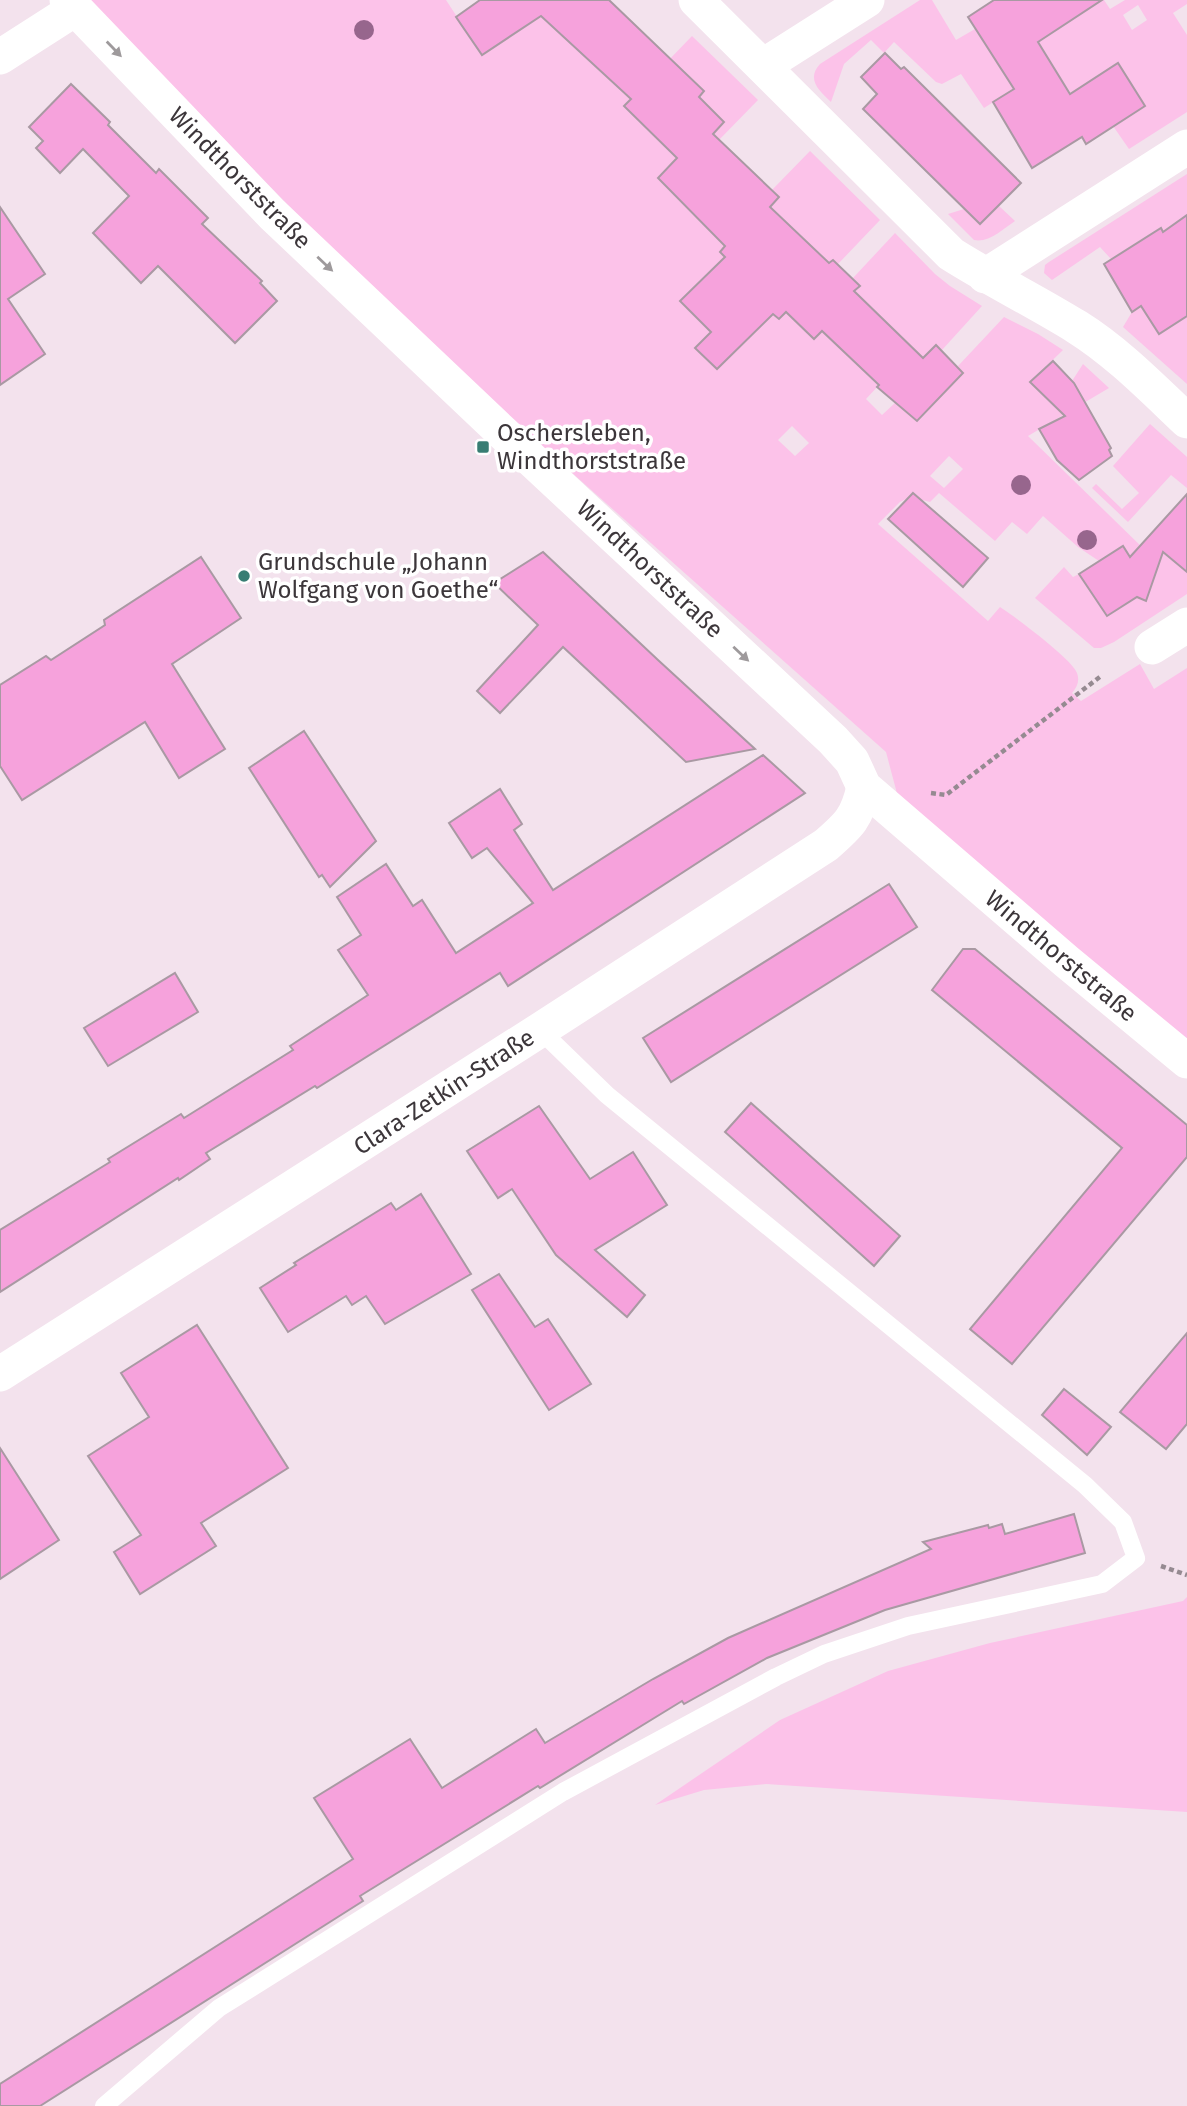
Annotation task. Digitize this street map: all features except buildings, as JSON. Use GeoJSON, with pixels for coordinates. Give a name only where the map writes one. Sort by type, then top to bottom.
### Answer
{"type":"FeatureCollection","features":[{"type":"Feature","properties":{"kind":"street"},"geometry":{"type":"LineString","coordinates":[[696,0],[951,254],[1079,328],[1129,367],[1187,421]]}},
{"type":"Feature","properties":{"kind":"street"},"geometry":{"type":"LineString","coordinates":[[763,66],[867,0]]}},
{"type":"Feature","properties":{"kind":"street"},"geometry":{"type":"LineString","coordinates":[[0,57],[71,4]]}},
{"type":"Feature","properties":{"kind":"street","name":"Windthorststraße"},"geometry":{"type":"LineString","coordinates":[[71,4],[272,214],[833,740],[852,761],[864,787],[1187,1061]]}},
{"type":"Feature","properties":{"kind":"street"},"geometry":{"type":"LineString","coordinates":[[985,276],[1187,147]]}},
{"type":"Feature","properties":{"kind":"street"},"geometry":{"type":"LineString","coordinates":[[1152,648],[1187,625]]}},
{"type":"Feature","properties":{"kind":"street","name":"Clara-Zetkin-Straße"},"geometry":{"type":"LineString","coordinates":[[0,1374],[540,1031],[826,845],[848,825],[859,807],[864,787]]}},
{"type":"Feature","properties":{"kind":"lane"},"geometry":{"type":"LineString","coordinates":[[104,2106],[219,2008],[563,1792],[776,1677],[824,1654],[908,1626],[1102,1584],[1136,1558],[1123,1522],[1085,1485],[607,1096],[540,1031]]}},
{"type":"Feature","properties":{"kind":"path"},"geometry":{"type":"LineString","coordinates":[[864,787],[946,794],[1101,676]]}},
{"type":"Feature","properties":{"kind":"shaded area"},"geometry":{"type":"Polygon","coordinates":[[[89,0],[446,0],[482,55],[565,0],[631,99],[683,163],[724,123],[699,97],[703,91],[690,78],[665,64],[692,36],[758,100],[718,141],[719,188],[699,220],[725,246],[720,252],[778,319],[786,312],[815,339],[854,297],[851,294],[860,286],[853,278],[895,233],[935,274],[982,306],[942,350],[936,345],[923,358],[893,330],[859,366],[879,385],[866,399],[882,415],[896,402],[918,421],[963,373],[958,366],[1004,317],[1063,350],[1030,382],[1051,402],[1072,381],[1083,364],[1109,388],[1028,436],[1146,551],[1155,546],[1179,566],[1184,561],[1187,564],[1187,594],[1114,642],[1094,648],[1035,598],[1064,567],[1073,577],[1079,574],[1107,616],[1137,597],[1142,599],[1149,594],[1152,584],[1142,576],[1123,546],[1099,561],[1078,547],[1043,516],[1027,534],[1012,522],[995,541],[939,493],[930,502],[910,497],[900,502],[878,524],[988,621],[1000,607],[1055,649],[1077,673],[1078,684],[1072,693],[1081,701],[1140,664],[1154,689],[1187,668],[1187,1041],[899,801],[886,752],[526,432],[353,272],[89,0]],[[792,426],[778,440],[795,456],[809,443],[792,426]],[[949,456],[930,476],[944,488],[963,469],[949,456]]]}},
{"type":"Feature","properties":{"kind":"shaded area"},"geometry":{"type":"Polygon","coordinates":[[[920,0],[932,0],[956,40],[975,29],[1004,74],[1088,0],[1104,0],[1110,9],[1125,0],[1187,0],[1187,4],[1173,13],[1187,35],[1187,112],[1129,149],[1113,126],[1118,64],[1071,93],[1051,65],[984,108],[961,74],[942,84],[936,82],[894,42],[884,53],[871,40],[844,64],[831,102],[814,80],[820,64],[920,0]],[[1138,5],[1123,15],[1132,30],[1147,20],[1138,5]]]}},
{"type":"Feature","properties":{"kind":"shaded area"},"geometry":{"type":"Polygon","coordinates":[[[810,151],[880,220],[838,264],[833,260],[824,268],[770,207],[779,197],[772,190],[810,151]]]}},
{"type":"Feature","properties":{"kind":"shaded area"},"geometry":{"type":"Polygon","coordinates":[[[1187,174],[1187,236],[1177,222],[1163,232],[1160,228],[1111,259],[1100,247],[1052,280],[1044,273],[1045,265],[1049,262],[1187,174]]]}},
{"type":"Feature","properties":{"kind":"shaded area"},"geometry":{"type":"Polygon","coordinates":[[[999,206],[1015,221],[996,235],[980,240],[974,240],[948,214],[964,209],[980,224],[999,206]]]}},
{"type":"Feature","properties":{"kind":"shaded area"},"geometry":{"type":"Polygon","coordinates":[[[1141,306],[1159,334],[1187,316],[1187,384],[1123,327],[1132,312],[1141,306]]]}},
{"type":"Feature","properties":{"kind":"shaded area"},"geometry":{"type":"Polygon","coordinates":[[[1150,424],[1187,457],[1187,488],[1171,475],[1128,522],[1092,488],[1096,484],[1122,509],[1139,493],[1113,466],[1150,424]]]}},
{"type":"Feature","properties":{"kind":"shaded area"},"geometry":{"type":"Polygon","coordinates":[[[1187,1597],[1187,1812],[766,1784],[704,1790],[655,1805],[780,1720],[888,1671],[990,1643],[1183,1601],[1187,1597]]]}},
{"type":"Feature","properties":{"kind":"place","name":"Oschersleben, Windthorststraße"},"geometry":{"type":"Point","coordinates":[483,447]}},
{"type":"Feature","properties":{"kind":"place","name":"Grundschule „Johann Wolfgang von Goethe“"},"geometry":{"type":"Point","coordinates":[244,576]}}]}
